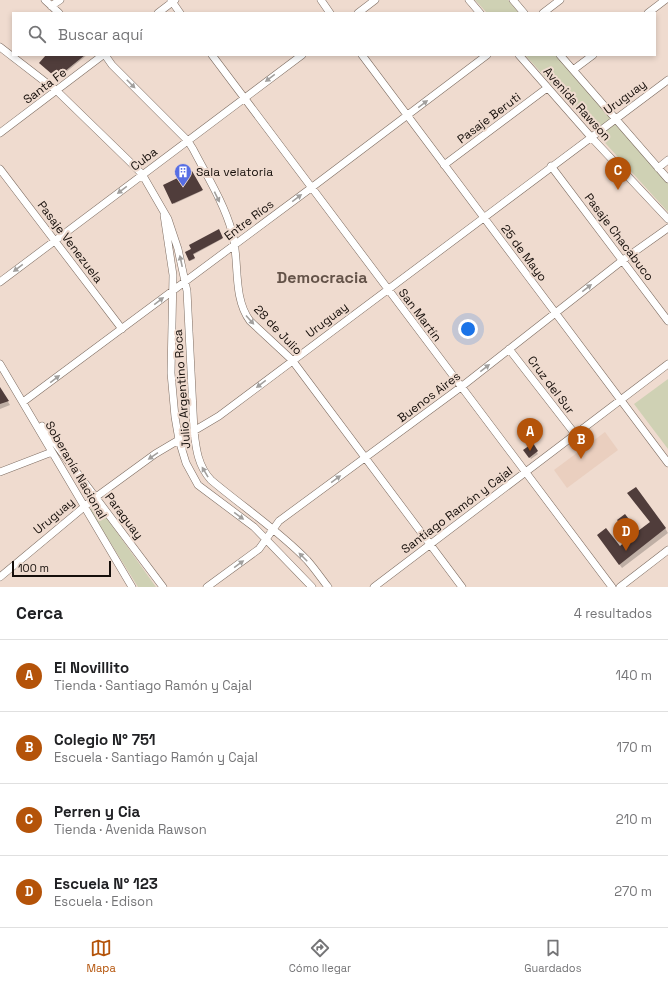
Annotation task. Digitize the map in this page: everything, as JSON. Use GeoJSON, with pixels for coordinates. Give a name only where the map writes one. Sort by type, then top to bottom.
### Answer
{"type":"FeatureCollection","features":[{"type":"Feature","properties":{"kind":"street"},"geometry":{"type":"LineString","coordinates":[[44,0],[58,12]]}},
{"type":"Feature","properties":{"kind":"street"},"geometry":{"type":"LineString","coordinates":[[51,6],[60,0]]}},
{"type":"Feature","properties":{"kind":"street"},"geometry":{"type":"LineString","coordinates":[[320,0],[329,12]]}},
{"type":"Feature","properties":{"kind":"street"},"geometry":{"type":"LineString","coordinates":[[359,12],[375,0]]}},
{"type":"Feature","properties":{"kind":"street"},"geometry":{"type":"LineString","coordinates":[[468,0],[474,3],[479,12]]}},
{"type":"Feature","properties":{"kind":"street"},"geometry":{"type":"LineString","coordinates":[[513,0],[523,12]]}},
{"type":"Feature","properties":{"kind":"street"},"geometry":{"type":"LineString","coordinates":[[544,12],[560,0]]}},
{"type":"Feature","properties":{"kind":"street"},"geometry":{"type":"LineString","coordinates":[[649,12],[665,0]]}},
{"type":"Feature","properties":{"kind":"street"},"geometry":{"type":"LineString","coordinates":[[159,12],[173,1],[179,12]]}},
{"type":"Feature","properties":{"kind":"street","name":"Julio Argentino Roca"},"geometry":{"type":"LineString","coordinates":[[0,47],[57,91],[142,174],[163,209],[171,226],[185,282],[194,431],[198,459],[206,476],[223,491],[273,529],[308,562],[328,587]]}},
{"type":"Feature","properties":{"kind":"street","name":"Santa Fe"},"geometry":{"type":"LineString","coordinates":[[0,133],[103,56]]}},
{"type":"Feature","properties":{"kind":"street","name":"28 de Julio"},"geometry":{"type":"LineString","coordinates":[[105,56],[188,141],[194,149],[226,214],[235,244],[240,301],[250,321],[292,360],[462,587]]}},
{"type":"Feature","properties":{"kind":"street","name":"San Martín"},"geometry":{"type":"LineString","coordinates":[[213,56],[524,472],[612,587]]}},
{"type":"Feature","properties":{"kind":"street","name":"Cuba"},"geometry":{"type":"LineString","coordinates":[[0,282],[301,56]]}},
{"type":"Feature","properties":{"kind":"street","name":"25 de Mayo"},"geometry":{"type":"LineString","coordinates":[[363,56],[668,463]]}},
{"type":"Feature","properties":{"kind":"street","name":"Entre Ríos"},"geometry":{"type":"LineString","coordinates":[[23,402],[486,56]]}},
{"type":"Feature","properties":{"kind":"street","name":"Avenida Rawson"},"geometry":{"type":"LineString","coordinates":[[520,56],[591,137],[668,219]]}},
{"type":"Feature","properties":{"kind":"street","name":"Avenida Rawson"},"geometry":{"type":"LineString","coordinates":[[561,56],[668,179]]}},
{"type":"Feature","properties":{"kind":"street"},"geometry":{"type":"LineString","coordinates":[[573,70],[592,56]]}},
{"type":"Feature","properties":{"kind":"street","name":"Uruguay"},"geometry":{"type":"LineString","coordinates":[[0,577],[96,496],[155,454],[219,416],[551,166],[668,80]]}},
{"type":"Feature","properties":{"kind":"street","name":"Pasaje Beruti"},"geometry":{"type":"LineString","coordinates":[[444,165],[547,88]]}},
{"type":"Feature","properties":{"kind":"street"},"geometry":{"type":"LineString","coordinates":[[658,168],[668,160]]}},
{"type":"Feature","properties":{"kind":"street","name":"Pasaje Chacabuco"},"geometry":{"type":"LineString","coordinates":[[551,166],[668,321]]}},
{"type":"Feature","properties":{"kind":"street","name":"Pasaje Venezuela"},"geometry":{"type":"LineString","coordinates":[[0,169],[122,329]]}},
{"type":"Feature","properties":{"kind":"street","name":"Julio Argentino Roca"},"geometry":{"type":"LineString","coordinates":[[163,209],[174,290],[171,373],[175,416],[179,440],[186,463],[198,485],[254,527],[312,587]]}},
{"type":"Feature","properties":{"kind":"street","name":"Buenos Aires"},"geometry":{"type":"LineString","coordinates":[[207,587],[259,549],[267,540],[279,521],[461,387],[623,260],[668,228]]}},
{"type":"Feature","properties":{"kind":"street","name":"Cruz del Sur"},"geometry":{"type":"LineString","coordinates":[[509,349],[575,434]]}},
{"type":"Feature","properties":{"kind":"street","name":"Soberanía Nacional"},"geometry":{"type":"LineString","coordinates":[[0,364],[132,587]]}},
{"type":"Feature","properties":{"kind":"street","name":"Santiago Ramón y Cajal"},"geometry":{"type":"LineString","coordinates":[[374,587],[668,364]]}},
{"type":"Feature","properties":{"kind":"street","name":"Paraguay"},"geometry":{"type":"LineString","coordinates":[[23,402],[96,496],[163,587]]}},
{"type":"Feature","properties":{"kind":"street"},"geometry":{"type":"LineString","coordinates":[[0,472],[52,452]]}},
{"type":"Feature","properties":{"kind":"street"},"geometry":{"type":"LineString","coordinates":[[620,587],[668,550]]}},
{"type":"Feature","properties":{"kind":"shaded area"},"geometry":{"type":"Polygon","coordinates":[[[605,432],[618,450],[567,488],[554,470],[605,432]]]}},
{"type":"Feature","properties":{"kind":"green space"},"geometry":{"type":"Polygon","coordinates":[[[475,0],[508,0],[518,12],[486,12],[475,0]]]}},
{"type":"Feature","properties":{"kind":"green space"},"geometry":{"type":"Polygon","coordinates":[[[526,56],[557,56],[668,184],[668,212],[526,56]]]}},
{"type":"Feature","properties":{"kind":"green space"},"geometry":{"type":"Polygon","coordinates":[[[668,379],[668,449],[634,404],[668,379]]]}},
{"type":"Feature","properties":{"kind":"green space"},"geometry":{"type":"Polygon","coordinates":[[[96,503],[156,587],[138,587],[90,510],[96,503]]]}},
{"type":"Feature","properties":{"kind":"building"},"geometry":{"type":"Polygon","coordinates":[[[45,56],[84,56],[59,76],[53,75],[39,63],[45,56]]]}},
{"type":"Feature","properties":{"kind":"building","name":"Sala velatoria"},"geometry":{"type":"Polygon","coordinates":[[[192,171],[203,190],[172,204],[163,185],[192,171]]]}},
{"type":"Feature","properties":{"kind":"building"},"geometry":{"type":"Polygon","coordinates":[[[219,229],[223,238],[193,254],[195,258],[189,261],[185,252],[191,249],[189,245],[219,229]]]}},
{"type":"Feature","properties":{"kind":"building"},"geometry":{"type":"Polygon","coordinates":[[[0,387],[9,401],[0,404],[0,387]]]}},
{"type":"Feature","properties":{"kind":"building"},"geometry":{"type":"Polygon","coordinates":[[[533,443],[538,451],[529,458],[523,450],[533,443]]]}},
{"type":"Feature","properties":{"kind":"building"},"geometry":{"type":"Polygon","coordinates":[[[636,487],[666,528],[619,565],[597,535],[606,528],[620,546],[630,537],[617,520],[625,514],[638,531],[650,522],[627,493],[636,487]]]}},
{"type":"Feature","properties":{"kind":"place","name":"Sala velatoria"},"geometry":{"type":"Point","coordinates":[183,187]}},
{"type":"Feature","properties":{"kind":"place","name":"Perren y Cia"},"geometry":{"type":"Point","coordinates":[618,190]}},
{"type":"Feature","properties":{"kind":"place","name":"El Novillito"},"geometry":{"type":"Point","coordinates":[530,451]}},
{"type":"Feature","properties":{"kind":"place","name":"Colegio N° 751"},"geometry":{"type":"Point","coordinates":[581,459]}},
{"type":"Feature","properties":{"kind":"place","name":"Escuela N° 123"},"geometry":{"type":"Point","coordinates":[626,551]}},
{"type":"Feature","properties":{"kind":"district","name":"Democracia"},"geometry":{"type":"Point","coordinates":[322,277]}}]}
